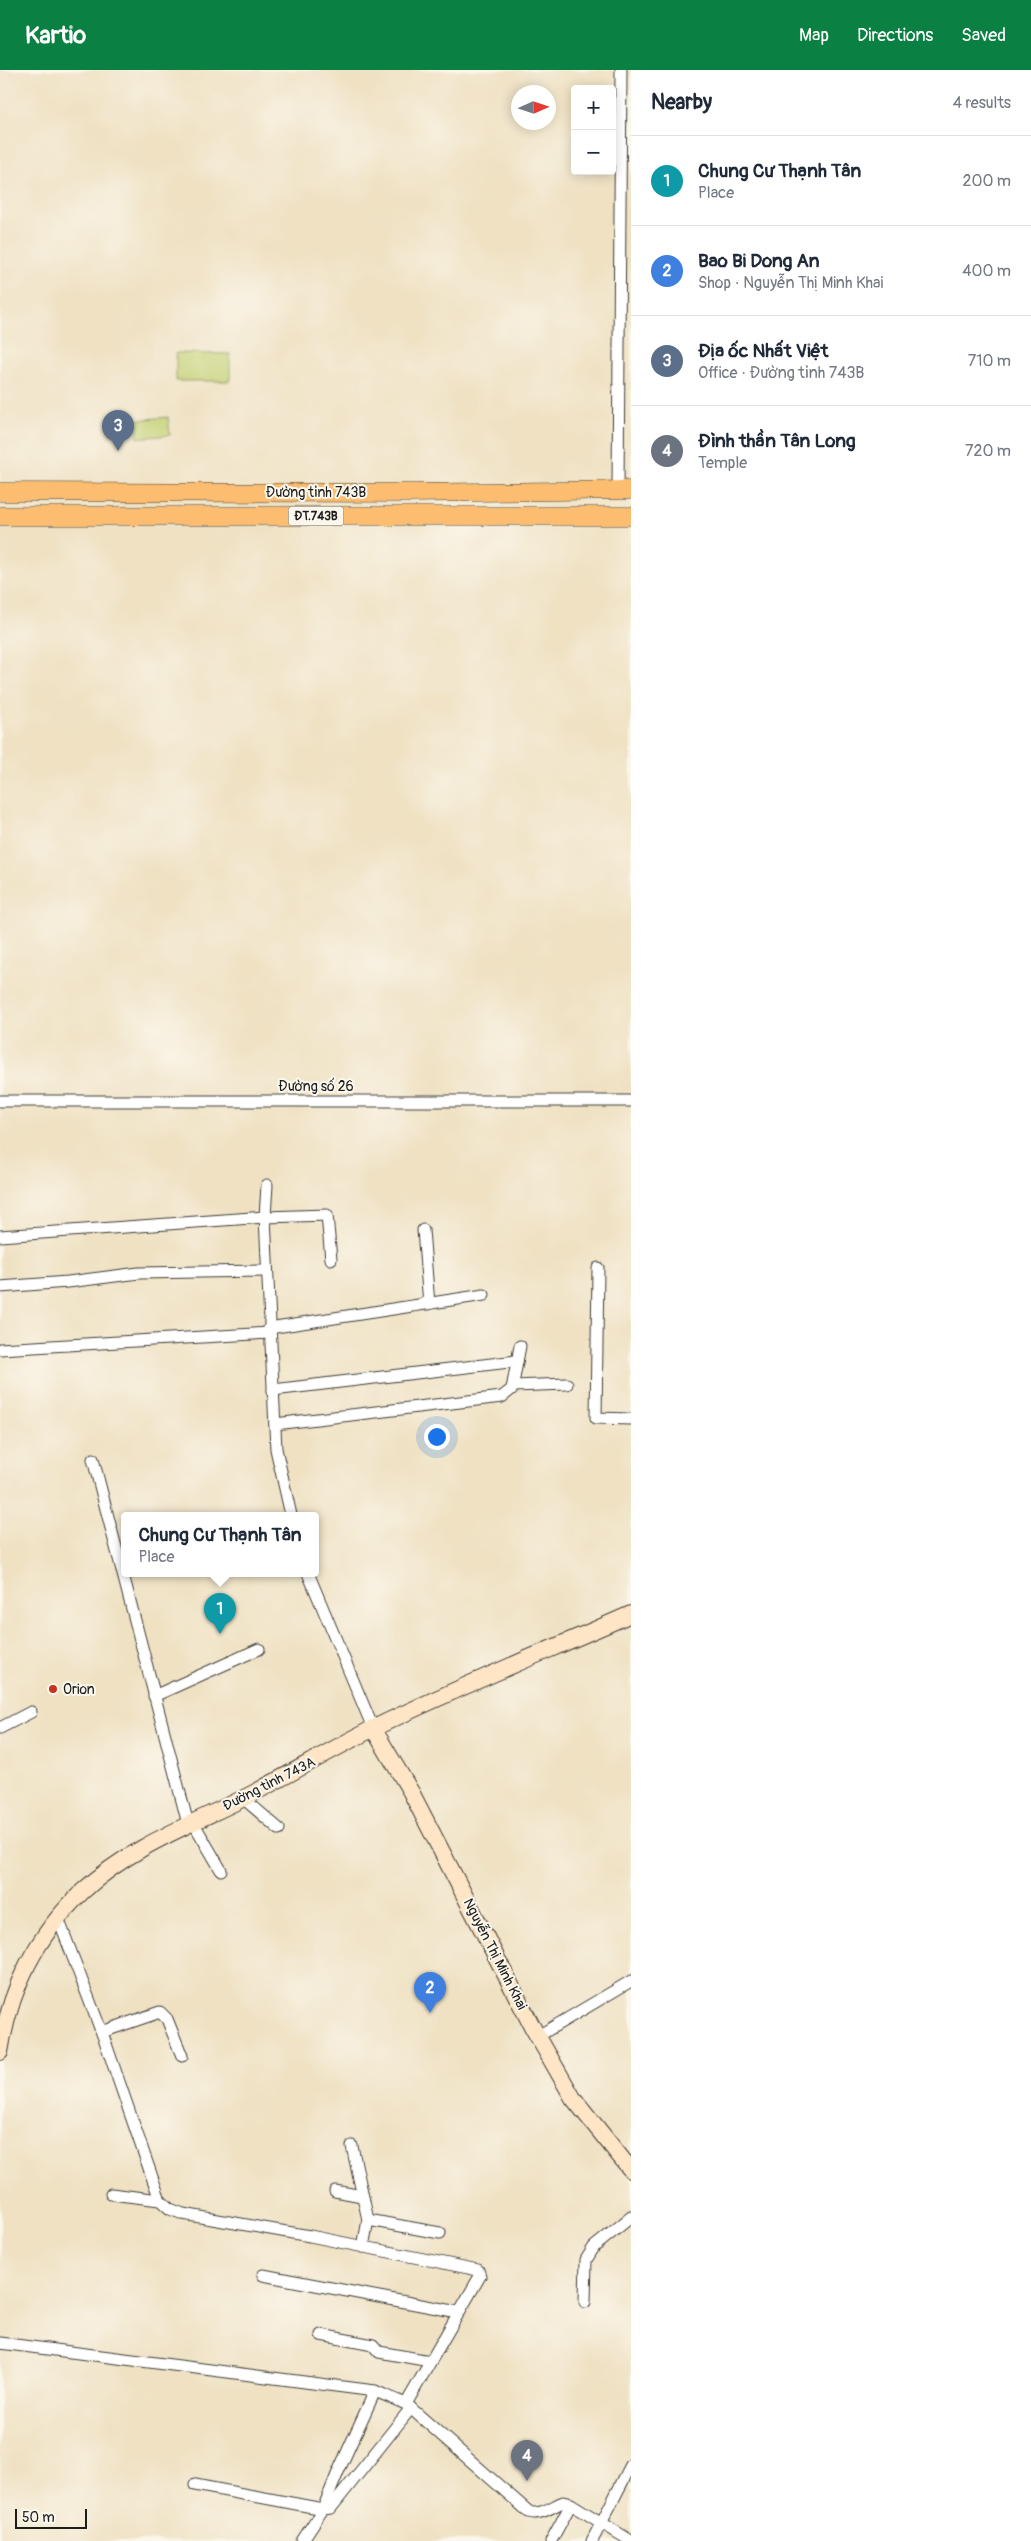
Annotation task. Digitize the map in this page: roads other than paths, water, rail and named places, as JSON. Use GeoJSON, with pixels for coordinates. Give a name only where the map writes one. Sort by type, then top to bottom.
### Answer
{"type":"FeatureCollection","features":[{"type":"Feature","properties":{"kind":"main road","name":"Đường tỉnh 743B"},"geometry":{"type":"LineString","coordinates":[[0,492],[624,490]]}},
{"type":"Feature","properties":{"kind":"main road"},"geometry":{"type":"LineString","coordinates":[[412,492],[412,516]]}},
{"type":"Feature","properties":{"kind":"main road","name":"Đường tỉnh 743B"},"geometry":{"type":"LineString","coordinates":[[0,516],[631,516]]}},
{"type":"Feature","properties":{"kind":"main road","name":"Đường tỉnh 743A"},"geometry":{"type":"LineString","coordinates":[[0,2052],[14,1991],[23,1971],[58,1918],[82,1892],[113,1865],[373,1728],[631,1614]]}},
{"type":"Feature","properties":{"kind":"main road","name":"Nguyễn Thị Minh Khai"},"geometry":{"type":"LineString","coordinates":[[373,1728],[431,1830],[538,2036],[573,2098],[631,2170]]}},
{"type":"Feature","properties":{"kind":"street"},"geometry":{"type":"LineString","coordinates":[[621,70],[624,490]]}},
{"type":"Feature","properties":{"kind":"street","name":"Đường số 26"},"geometry":{"type":"LineString","coordinates":[[0,1101],[631,1102]]}},
{"type":"Feature","properties":{"kind":"street"},"geometry":{"type":"LineString","coordinates":[[267,1185],[265,1217],[276,1449],[290,1512]]}},
{"type":"Feature","properties":{"kind":"street"},"geometry":{"type":"LineString","coordinates":[[0,1236],[265,1217],[327,1215],[331,1259]]}},
{"type":"Feature","properties":{"kind":"street"},"geometry":{"type":"LineString","coordinates":[[423,1230],[429,1304]]}},
{"type":"Feature","properties":{"kind":"street"},"geometry":{"type":"LineString","coordinates":[[598,1268],[596,1418],[631,1419]]}},
{"type":"Feature","properties":{"kind":"street"},"geometry":{"type":"LineString","coordinates":[[0,1287],[68,1282],[139,1273],[267,1271]]}},
{"type":"Feature","properties":{"kind":"street"},"geometry":{"type":"LineString","coordinates":[[0,1349],[269,1331],[484,1295]]}},
{"type":"Feature","properties":{"kind":"street"},"geometry":{"type":"LineString","coordinates":[[275,1424],[502,1397],[508,1395],[513,1386],[520,1346]]}},
{"type":"Feature","properties":{"kind":"street"},"geometry":{"type":"LineString","coordinates":[[273,1390],[517,1360]]}},
{"type":"Feature","properties":{"kind":"street"},"geometry":{"type":"LineString","coordinates":[[513,1386],[567,1384]]}},
{"type":"Feature","properties":{"kind":"street"},"geometry":{"type":"LineString","coordinates":[[93,1459],[121,1568]]}},
{"type":"Feature","properties":{"kind":"street"},"geometry":{"type":"LineString","coordinates":[[123,1577],[154,1696],[190,1823],[221,1870]]}},
{"type":"Feature","properties":{"kind":"street"},"geometry":{"type":"LineString","coordinates":[[310,1577],[373,1728]]}},
{"type":"Feature","properties":{"kind":"street"},"geometry":{"type":"LineString","coordinates":[[154,1696],[259,1649]]}},
{"type":"Feature","properties":{"kind":"street"},"geometry":{"type":"LineString","coordinates":[[0,1728],[31,1712]]}},
{"type":"Feature","properties":{"kind":"street"},"geometry":{"type":"LineString","coordinates":[[243,1798],[279,1829]]}},
{"type":"Feature","properties":{"kind":"street"},"geometry":{"type":"LineString","coordinates":[[58,1918],[102,2032],[160,2200],[170,2209],[183,2214],[478,2270],[480,2276],[430,2361],[408,2406],[335,2505],[324,2509],[195,2485]]}},
{"type":"Feature","properties":{"kind":"street"},"geometry":{"type":"LineString","coordinates":[[538,2036],[631,1981]]}},
{"type":"Feature","properties":{"kind":"street"},"geometry":{"type":"LineString","coordinates":[[102,2032],[160,2012],[167,2019],[182,2056]]}},
{"type":"Feature","properties":{"kind":"street"},"geometry":{"type":"LineString","coordinates":[[352,2146],[368,2220],[363,2247]]}},
{"type":"Feature","properties":{"kind":"street"},"geometry":{"type":"LineString","coordinates":[[335,2191],[362,2196]]}},
{"type":"Feature","properties":{"kind":"street"},"geometry":{"type":"LineString","coordinates":[[111,2194],[160,2200]]}},
{"type":"Feature","properties":{"kind":"street"},"geometry":{"type":"LineString","coordinates":[[584,2302],[586,2260],[594,2247],[631,2217]]}},
{"type":"Feature","properties":{"kind":"street"},"geometry":{"type":"LineString","coordinates":[[368,2220],[440,2233]]}},
{"type":"Feature","properties":{"kind":"street"},"geometry":{"type":"LineString","coordinates":[[263,2275],[458,2312]]}},
{"type":"Feature","properties":{"kind":"street"},"geometry":{"type":"LineString","coordinates":[[321,2334],[373,2345],[379,2352],[430,2361]]}},
{"type":"Feature","properties":{"kind":"street"},"geometry":{"type":"LineString","coordinates":[[0,2343],[375,2391],[408,2406],[529,2512],[534,2514],[563,2502],[571,2504],[631,2541]]}},
{"type":"Feature","properties":{"kind":"street"},"geometry":{"type":"LineString","coordinates":[[302,2541],[324,2509],[338,2472],[375,2391]]}},
{"type":"Feature","properties":{"kind":"street"},"geometry":{"type":"LineString","coordinates":[[592,2541],[631,2465]]}},
{"type":"Feature","properties":{"kind":"street"},"geometry":{"type":"LineString","coordinates":[[551,2541],[571,2504]]}},
{"type":"Feature","properties":{"kind":"place","name":"Địa ốc Nhất Việt"},"geometry":{"type":"Point","coordinates":[118,451]}},
{"type":"Feature","properties":{"kind":"place","name":"Chung Cư Thạnh Tân"},"geometry":{"type":"Point","coordinates":[220,1634]}},
{"type":"Feature","properties":{"kind":"place","name":"Orion"},"geometry":{"type":"Point","coordinates":[53,1689]}},
{"type":"Feature","properties":{"kind":"place","name":"Bao Bi Dong An"},"geometry":{"type":"Point","coordinates":[430,2013]}},
{"type":"Feature","properties":{"kind":"place","name":"Đình thần Tân Long"},"geometry":{"type":"Point","coordinates":[527,2481]}}]}
